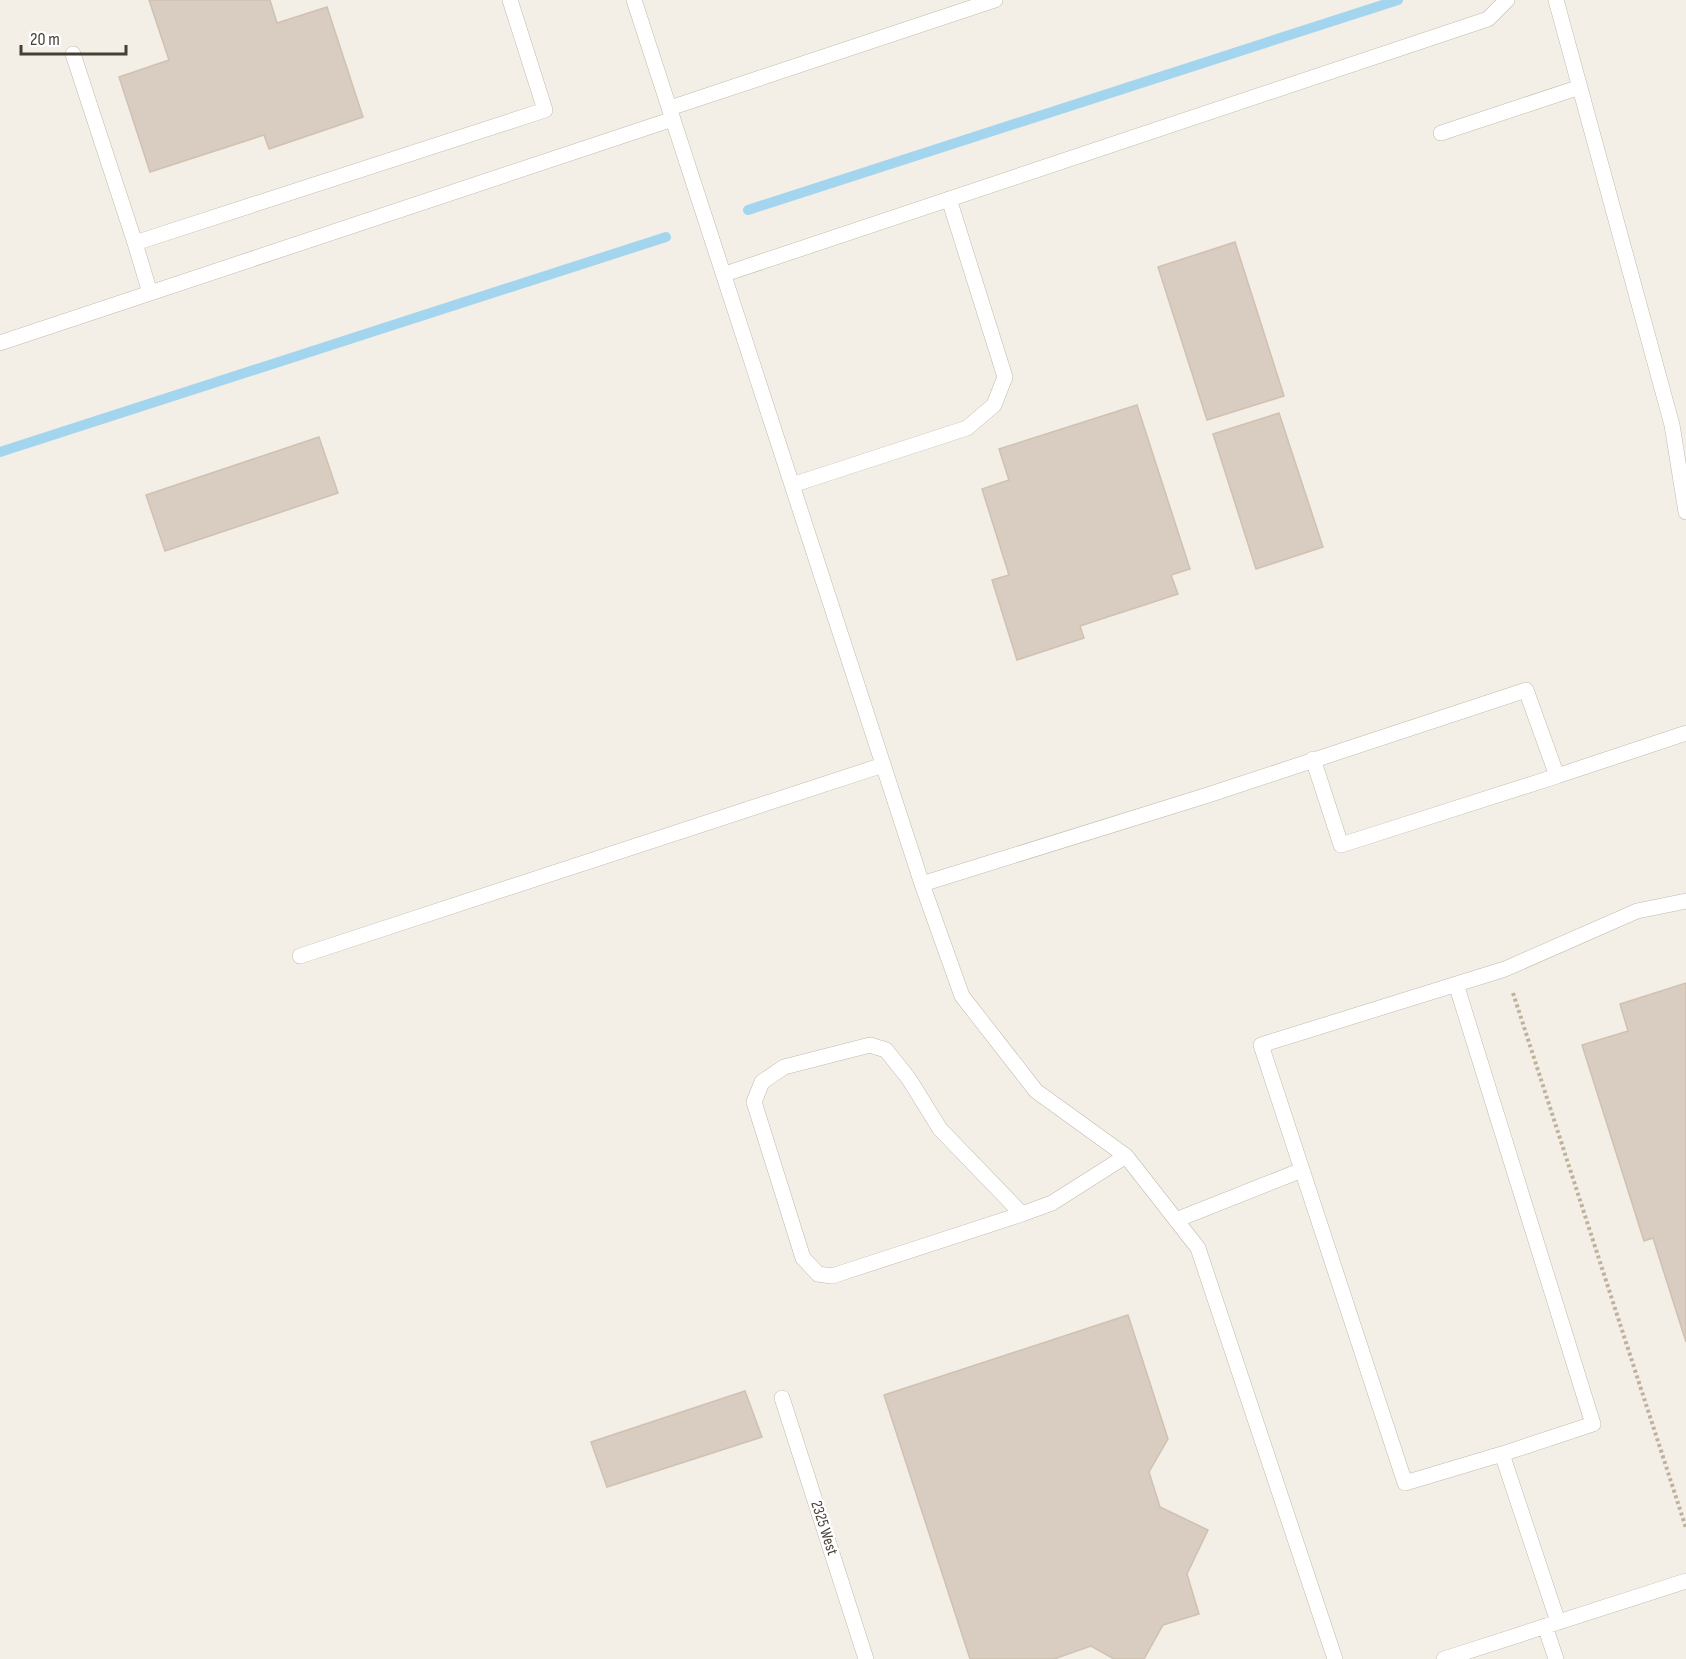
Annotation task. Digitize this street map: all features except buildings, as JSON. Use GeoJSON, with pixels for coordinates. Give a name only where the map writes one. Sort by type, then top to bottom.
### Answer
{"type":"FeatureCollection","features":[{"type":"Feature","properties":{"kind":"lane"},"geometry":{"type":"LineString","coordinates":[[135,243],[545,110],[510,0]]}},
{"type":"Feature","properties":{"kind":"lane"},"geometry":{"type":"LineString","coordinates":[[634,0],[725,274],[921,884],[962,996],[1036,1091],[1126,1156],[1198,1248],[1335,1659]]}},
{"type":"Feature","properties":{"kind":"lane"},"geometry":{"type":"LineString","coordinates":[[0,342],[150,293],[671,114],[995,0]]}},
{"type":"Feature","properties":{"kind":"lane"},"geometry":{"type":"LineString","coordinates":[[725,274],[1488,19],[1507,0]]}},
{"type":"Feature","properties":{"kind":"lane"},"geometry":{"type":"LineString","coordinates":[[1556,0],[1672,424],[1686,512]]}},
{"type":"Feature","properties":{"kind":"lane"},"geometry":{"type":"LineString","coordinates":[[73,54],[150,293]]}},
{"type":"Feature","properties":{"kind":"lane"},"geometry":{"type":"LineString","coordinates":[[1441,133],[1580,87]]}},
{"type":"Feature","properties":{"kind":"lane"},"geometry":{"type":"LineString","coordinates":[[792,485],[967,428],[994,405],[1005,377],[949,199]]}},
{"type":"Feature","properties":{"kind":"lane"},"geometry":{"type":"LineString","coordinates":[[921,884],[1208,795],[1527,690],[1557,776]]}},
{"type":"Feature","properties":{"kind":"lane"},"geometry":{"type":"LineString","coordinates":[[1312,759],[1341,845],[1686,733]]}},
{"type":"Feature","properties":{"kind":"lane"},"geometry":{"type":"LineString","coordinates":[[300,956],[883,765]]}},
{"type":"Feature","properties":{"kind":"lane"},"geometry":{"type":"LineString","coordinates":[[1456,984],[1593,1424],[1405,1483],[1262,1045],[1456,984],[1505,969],[1637,911],[1686,901]]}},
{"type":"Feature","properties":{"kind":"lane"},"geometry":{"type":"LineString","coordinates":[[1022,1214],[940,1130],[909,1079],[886,1050],[870,1045],[784,1067],[762,1082],[754,1102],[803,1258],[818,1274],[832,1276],[1022,1214],[1052,1203],[1126,1156]]}},
{"type":"Feature","properties":{"kind":"lane"},"geometry":{"type":"LineString","coordinates":[[1176,1220],[1302,1170]]}},
{"type":"Feature","properties":{"kind":"lane","name":"2325 West"},"geometry":{"type":"LineString","coordinates":[[782,1398],[866,1659]]}},
{"type":"Feature","properties":{"kind":"lane"},"geometry":{"type":"LineString","coordinates":[[1502,1454],[1552,1624],[1556,1659]]}},
{"type":"Feature","properties":{"kind":"lane"},"geometry":{"type":"LineString","coordinates":[[1444,1659],[1686,1581]]}},
{"type":"Feature","properties":{"kind":"path"},"geometry":{"type":"LineString","coordinates":[[1512,990],[1686,1528]]}},
{"type":"Feature","properties":{"kind":"waterway"},"geometry":{"type":"LineString","coordinates":[[748,210],[1398,0]]}},
{"type":"Feature","properties":{"kind":"waterway"},"geometry":{"type":"LineString","coordinates":[[0,452],[666,237]]}}]}
